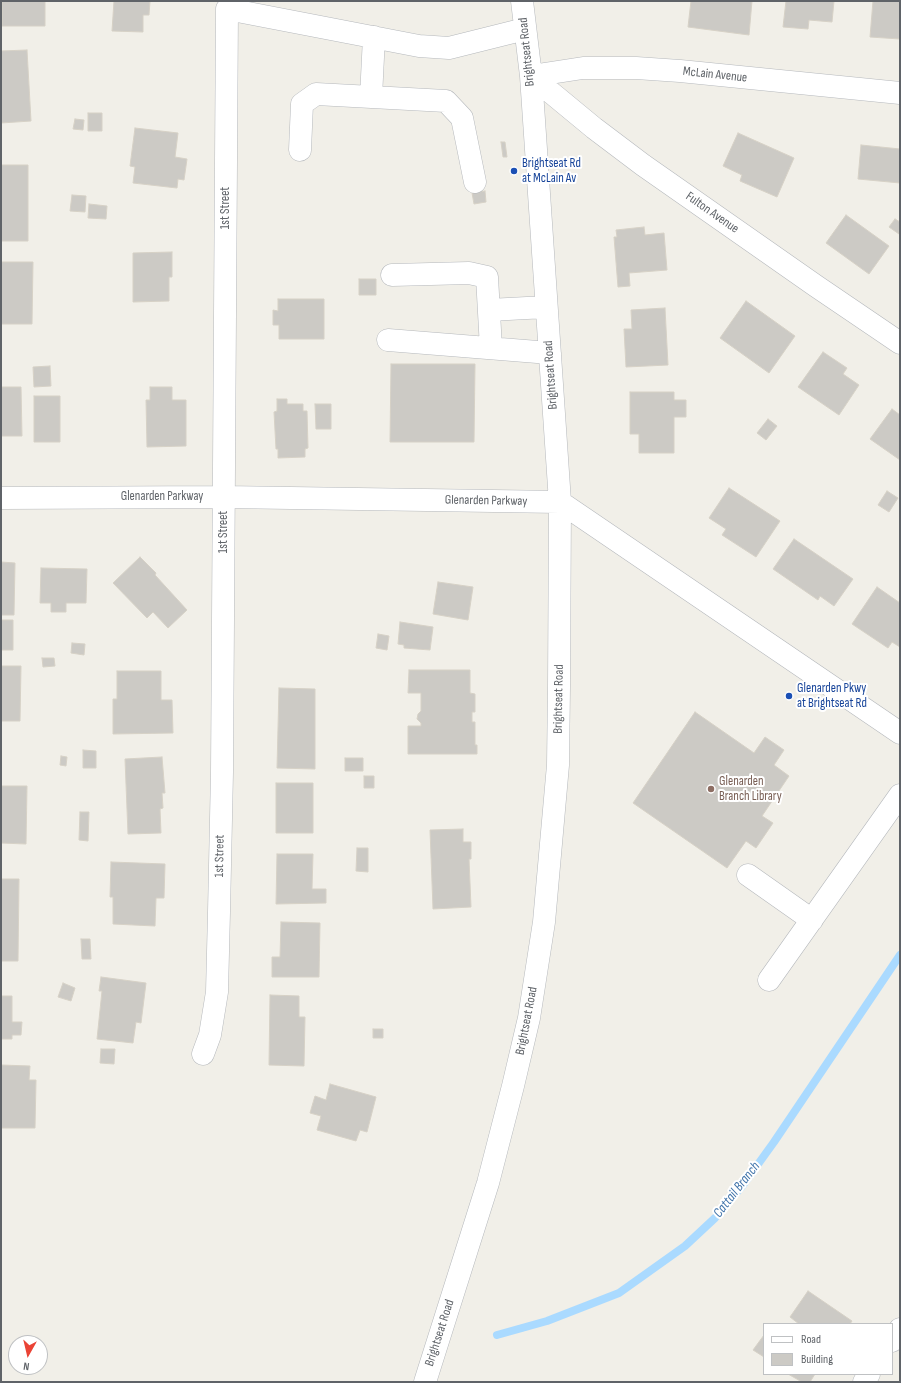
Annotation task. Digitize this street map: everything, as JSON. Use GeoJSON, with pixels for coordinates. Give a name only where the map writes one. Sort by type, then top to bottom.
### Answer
{"type":"FeatureCollection","features":[{"type":"Feature","properties":{"kind":"street","name":"Brightseat Road"},"geometry":{"type":"LineString","coordinates":[[425,1382],[488,1183],[529,1018],[542,937],[558,765],[560,502],[531,76],[522,1]]}},
{"type":"Feature","properties":{"kind":"street","name":"1st Street"},"geometry":{"type":"LineString","coordinates":[[203,1054],[210,1035],[216,992],[218,960],[222,772],[227,9],[374,37]]}},
{"type":"Feature","properties":{"kind":"street"},"geometry":{"type":"LineString","coordinates":[[371,97],[374,37],[419,46],[450,48],[525,29]]}},
{"type":"Feature","properties":{"kind":"street","name":"McLain Avenue"},"geometry":{"type":"LineString","coordinates":[[531,76],[583,68],[636,68],[900,93]]}},
{"type":"Feature","properties":{"kind":"street","name":"Fulton Avenue"},"geometry":{"type":"LineString","coordinates":[[531,76],[594,128],[644,165],[816,286],[900,342]]}},
{"type":"Feature","properties":{"kind":"street"},"geometry":{"type":"LineString","coordinates":[[300,150],[302,104],[316,94],[446,101],[462,118],[475,182]]}},
{"type":"Feature","properties":{"kind":"street"},"geometry":{"type":"LineString","coordinates":[[392,275],[469,273],[487,277],[491,348]]}},
{"type":"Feature","properties":{"kind":"street"},"geometry":{"type":"LineString","coordinates":[[489,310],[546,307]]}},
{"type":"Feature","properties":{"kind":"street"},"geometry":{"type":"LineString","coordinates":[[388,340],[550,353]]}},
{"type":"Feature","properties":{"kind":"street","name":"Glenarden Parkway"},"geometry":{"type":"LineString","coordinates":[[1,498],[224,497],[560,502]]}},
{"type":"Feature","properties":{"kind":"street"},"geometry":{"type":"LineString","coordinates":[[560,502],[900,733]]}},
{"type":"Feature","properties":{"kind":"street"},"geometry":{"type":"LineString","coordinates":[[769,980],[900,795]]}},
{"type":"Feature","properties":{"kind":"street"},"geometry":{"type":"LineString","coordinates":[[748,875],[812,920]]}},
{"type":"Feature","properties":{"kind":"street"},"geometry":{"type":"LineString","coordinates":[[893,1340],[900,1329]]}},
{"type":"Feature","properties":{"kind":"building"},"geometry":{"type":"Polygon","coordinates":[[[2,1],[45,1],[45,26],[2,26],[2,1]]]}},
{"type":"Feature","properties":{"kind":"building"},"geometry":{"type":"Polygon","coordinates":[[[114,1],[150,1],[149,15],[143,15],[143,32],[112,31],[114,1]]]}},
{"type":"Feature","properties":{"kind":"building"},"geometry":{"type":"Polygon","coordinates":[[[691,1],[752,1],[749,35],[688,27],[691,1]]]}},
{"type":"Feature","properties":{"kind":"building"},"geometry":{"type":"Polygon","coordinates":[[[786,1],[834,1],[832,22],[809,20],[808,29],[783,27],[786,1]]]}},
{"type":"Feature","properties":{"kind":"building"},"geometry":{"type":"Polygon","coordinates":[[[873,1],[900,1],[900,39],[870,37],[873,1]]]}},
{"type":"Feature","properties":{"kind":"building"},"geometry":{"type":"Polygon","coordinates":[[[27,50],[31,121],[1,123],[1,51],[27,50]]]}},
{"type":"Feature","properties":{"kind":"building"},"geometry":{"type":"Polygon","coordinates":[[[88,113],[102,113],[102,131],[88,131],[88,113]]]}},
{"type":"Feature","properties":{"kind":"building"},"geometry":{"type":"Polygon","coordinates":[[[75,119],[84,120],[83,130],[73,129],[75,119]]]}},
{"type":"Feature","properties":{"kind":"building"},"geometry":{"type":"Polygon","coordinates":[[[135,128],[178,133],[175,157],[187,159],[184,180],[178,179],[177,188],[133,183],[135,167],[130,166],[135,128]]]}},
{"type":"Feature","properties":{"kind":"building"},"geometry":{"type":"Polygon","coordinates":[[[738,133],[794,158],[777,197],[740,181],[742,175],[723,166],[738,133]]]}},
{"type":"Feature","properties":{"kind":"building"},"geometry":{"type":"Polygon","coordinates":[[[501,142],[505,142],[507,157],[503,157],[501,142]]]}},
{"type":"Feature","properties":{"kind":"building"},"geometry":{"type":"Polygon","coordinates":[[[861,145],[900,149],[900,183],[858,179],[861,145]]]}},
{"type":"Feature","properties":{"kind":"building"},"geometry":{"type":"Polygon","coordinates":[[[1,165],[28,165],[28,241],[1,241],[1,165]]]}},
{"type":"Feature","properties":{"kind":"building"},"geometry":{"type":"Polygon","coordinates":[[[485,191],[486,202],[474,204],[472,193],[485,191]]]}},
{"type":"Feature","properties":{"kind":"building"},"geometry":{"type":"Polygon","coordinates":[[[72,195],[86,196],[85,212],[70,211],[72,195]]]}},
{"type":"Feature","properties":{"kind":"building"},"geometry":{"type":"Polygon","coordinates":[[[89,204],[107,206],[106,219],[88,218],[89,204]]]}},
{"type":"Feature","properties":{"kind":"building"},"geometry":{"type":"Polygon","coordinates":[[[846,215],[889,246],[869,274],[826,243],[846,215]]]}},
{"type":"Feature","properties":{"kind":"building"},"geometry":{"type":"Polygon","coordinates":[[[895,219],[900,222],[899,234],[889,227],[895,219]]]}},
{"type":"Feature","properties":{"kind":"building"},"geometry":{"type":"Polygon","coordinates":[[[644,227],[645,235],[664,233],[667,270],[629,273],[630,286],[618,287],[614,237],[617,237],[616,230],[644,227]]]}},
{"type":"Feature","properties":{"kind":"building"},"geometry":{"type":"Polygon","coordinates":[[[172,252],[172,277],[169,277],[169,301],[133,302],[133,253],[172,252]]]}},
{"type":"Feature","properties":{"kind":"building"},"geometry":{"type":"Polygon","coordinates":[[[1,262],[33,262],[32,324],[1,324],[1,262]]]}},
{"type":"Feature","properties":{"kind":"building"},"geometry":{"type":"Polygon","coordinates":[[[359,279],[376,279],[376,295],[359,295],[359,279]]]}},
{"type":"Feature","properties":{"kind":"building"},"geometry":{"type":"Polygon","coordinates":[[[278,299],[324,299],[324,339],[279,339],[279,325],[273,325],[273,310],[278,311],[278,299]]]}},
{"type":"Feature","properties":{"kind":"building"},"geometry":{"type":"Polygon","coordinates":[[[746,301],[795,336],[769,373],[720,338],[746,301]]]}},
{"type":"Feature","properties":{"kind":"building"},"geometry":{"type":"Polygon","coordinates":[[[665,308],[668,365],[626,367],[624,329],[632,329],[631,310],[665,308]]]}},
{"type":"Feature","properties":{"kind":"building"},"geometry":{"type":"Polygon","coordinates":[[[823,352],[847,368],[843,374],[859,385],[839,415],[798,387],[823,352]]]}},
{"type":"Feature","properties":{"kind":"building"},"geometry":{"type":"Polygon","coordinates":[[[391,364],[475,364],[474,442],[390,442],[391,364]]]}},
{"type":"Feature","properties":{"kind":"building"},"geometry":{"type":"Polygon","coordinates":[[[50,366],[51,386],[34,387],[33,367],[50,366]]]}},
{"type":"Feature","properties":{"kind":"building"},"geometry":{"type":"Polygon","coordinates":[[[1,387],[21,387],[22,436],[1,436],[1,387]]]}},
{"type":"Feature","properties":{"kind":"building"},"geometry":{"type":"Polygon","coordinates":[[[150,387],[172,387],[172,400],[186,400],[186,446],[147,447],[146,400],[150,400],[150,387]]]}},
{"type":"Feature","properties":{"kind":"building"},"geometry":{"type":"Polygon","coordinates":[[[630,392],[674,392],[674,400],[686,400],[686,417],[674,417],[674,453],[639,453],[639,434],[630,434],[630,392]]]}},
{"type":"Feature","properties":{"kind":"building"},"geometry":{"type":"Polygon","coordinates":[[[34,396],[60,396],[60,442],[34,442],[34,396]]]}},
{"type":"Feature","properties":{"kind":"building"},"geometry":{"type":"Polygon","coordinates":[[[277,399],[287,399],[287,404],[303,404],[303,411],[307,411],[308,448],[305,449],[305,457],[278,458],[278,449],[276,449],[274,412],[277,411],[277,399]]]}},
{"type":"Feature","properties":{"kind":"building"},"geometry":{"type":"Polygon","coordinates":[[[315,404],[331,404],[331,429],[316,429],[315,404]]]}},
{"type":"Feature","properties":{"kind":"building"},"geometry":{"type":"Polygon","coordinates":[[[892,409],[900,415],[900,460],[870,439],[892,409]]]}},
{"type":"Feature","properties":{"kind":"building"},"geometry":{"type":"Polygon","coordinates":[[[768,419],[777,426],[766,440],[757,433],[768,419]]]}},
{"type":"Feature","properties":{"kind":"building"},"geometry":{"type":"Polygon","coordinates":[[[729,488],[780,521],[756,557],[722,535],[726,529],[709,518],[729,488]]]}},
{"type":"Feature","properties":{"kind":"building"},"geometry":{"type":"Polygon","coordinates":[[[887,491],[898,498],[889,512],[878,505],[887,491]]]}},
{"type":"Feature","properties":{"kind":"building"},"geometry":{"type":"Polygon","coordinates":[[[794,539],[853,579],[834,606],[820,596],[818,600],[773,569],[794,539]]]}},
{"type":"Feature","properties":{"kind":"building"},"geometry":{"type":"Polygon","coordinates":[[[140,557],[156,573],[155,575],[187,610],[168,628],[153,612],[147,618],[113,583],[140,557]]]}},
{"type":"Feature","properties":{"kind":"building"},"geometry":{"type":"Polygon","coordinates":[[[1,562],[15,563],[14,615],[1,615],[1,562]]]}},
{"type":"Feature","properties":{"kind":"building"},"geometry":{"type":"Polygon","coordinates":[[[41,568],[87,569],[86,603],[66,603],[66,612],[51,612],[51,603],[40,603],[41,568]]]}},
{"type":"Feature","properties":{"kind":"building"},"geometry":{"type":"Polygon","coordinates":[[[438,582],[473,587],[468,620],[433,614],[438,582]]]}},
{"type":"Feature","properties":{"kind":"building"},"geometry":{"type":"Polygon","coordinates":[[[877,587],[900,603],[900,647],[892,642],[888,648],[852,624],[877,587]]]}},
{"type":"Feature","properties":{"kind":"building"},"geometry":{"type":"Polygon","coordinates":[[[1,620],[13,620],[13,650],[1,650],[1,620]]]}},
{"type":"Feature","properties":{"kind":"building"},"geometry":{"type":"Polygon","coordinates":[[[400,622],[433,627],[430,650],[404,648],[404,645],[398,644],[400,622]]]}},
{"type":"Feature","properties":{"kind":"building"},"geometry":{"type":"Polygon","coordinates":[[[378,634],[389,636],[387,650],[376,648],[378,634]]]}},
{"type":"Feature","properties":{"kind":"building"},"geometry":{"type":"Polygon","coordinates":[[[72,643],[85,644],[84,655],[71,653],[72,643]]]}},
{"type":"Feature","properties":{"kind":"building"},"geometry":{"type":"Polygon","coordinates":[[[42,658],[54,658],[55,666],[43,667],[42,658]]]}},
{"type":"Feature","properties":{"kind":"building"},"geometry":{"type":"Polygon","coordinates":[[[1,666],[21,666],[20,721],[1,721],[1,666]]]}},
{"type":"Feature","properties":{"kind":"building"},"geometry":{"type":"Polygon","coordinates":[[[409,670],[470,670],[470,693],[475,694],[475,712],[472,712],[472,722],[475,722],[475,745],[477,745],[477,754],[408,754],[408,726],[421,726],[421,723],[417,719],[418,714],[421,711],[421,693],[408,693],[409,670]]]}},
{"type":"Feature","properties":{"kind":"building"},"geometry":{"type":"Polygon","coordinates":[[[117,671],[161,671],[161,700],[172,700],[173,733],[113,734],[113,699],[117,699],[117,671]]]}},
{"type":"Feature","properties":{"kind":"building"},"geometry":{"type":"Polygon","coordinates":[[[279,688],[315,689],[315,769],[277,768],[279,688]]]}},
{"type":"Feature","properties":{"kind":"building","name":"Glenarden Branch Library"},"geometry":{"type":"Polygon","coordinates":[[[695,712],[754,753],[765,737],[784,750],[774,765],[789,776],[762,816],[773,823],[756,848],[746,841],[727,868],[633,803],[695,712]]]}},
{"type":"Feature","properties":{"kind":"building"},"geometry":{"type":"Polygon","coordinates":[[[83,750],[96,751],[96,768],[83,768],[83,750]]]}},
{"type":"Feature","properties":{"kind":"building"},"geometry":{"type":"Polygon","coordinates":[[[61,756],[67,757],[66,766],[60,765],[61,756]]]}},
{"type":"Feature","properties":{"kind":"building"},"geometry":{"type":"Polygon","coordinates":[[[162,757],[165,793],[162,793],[163,808],[160,809],[161,833],[128,834],[125,759],[162,757]]]}},
{"type":"Feature","properties":{"kind":"building"},"geometry":{"type":"Polygon","coordinates":[[[345,758],[363,758],[363,771],[345,771],[345,758]]]}},
{"type":"Feature","properties":{"kind":"building"},"geometry":{"type":"Polygon","coordinates":[[[364,776],[374,776],[374,788],[364,788],[364,776]]]}},
{"type":"Feature","properties":{"kind":"building"},"geometry":{"type":"Polygon","coordinates":[[[276,783],[313,783],[313,833],[276,833],[276,783]]]}},
{"type":"Feature","properties":{"kind":"building"},"geometry":{"type":"Polygon","coordinates":[[[1,786],[27,786],[26,844],[1,843],[1,786]]]}},
{"type":"Feature","properties":{"kind":"building"},"geometry":{"type":"Polygon","coordinates":[[[80,812],[89,812],[88,841],[79,840],[80,812]]]}},
{"type":"Feature","properties":{"kind":"building"},"geometry":{"type":"Polygon","coordinates":[[[463,829],[463,842],[471,842],[471,859],[469,859],[471,907],[433,909],[430,830],[463,829]]]}},
{"type":"Feature","properties":{"kind":"building"},"geometry":{"type":"Polygon","coordinates":[[[357,848],[368,848],[368,872],[356,871],[357,848]]]}},
{"type":"Feature","properties":{"kind":"building"},"geometry":{"type":"Polygon","coordinates":[[[277,854],[313,854],[312,889],[326,889],[326,903],[276,904],[277,854]]]}},
{"type":"Feature","properties":{"kind":"building"},"geometry":{"type":"Polygon","coordinates":[[[111,862],[165,864],[164,898],[156,898],[155,926],[113,924],[113,897],[110,897],[111,862]]]}},
{"type":"Feature","properties":{"kind":"building"},"geometry":{"type":"Polygon","coordinates":[[[1,879],[19,879],[18,961],[1,961],[1,879]]]}},
{"type":"Feature","properties":{"kind":"building"},"geometry":{"type":"Polygon","coordinates":[[[281,922],[320,923],[319,977],[272,977],[272,957],[280,957],[281,922]]]}},
{"type":"Feature","properties":{"kind":"building"},"geometry":{"type":"Polygon","coordinates":[[[81,939],[90,939],[91,959],[82,959],[81,939]]]}},
{"type":"Feature","properties":{"kind":"building"},"geometry":{"type":"Polygon","coordinates":[[[101,977],[146,983],[141,1023],[136,1022],[133,1043],[97,1039],[102,991],[99,991],[101,977]]]}},
{"type":"Feature","properties":{"kind":"building"},"geometry":{"type":"Polygon","coordinates":[[[63,983],[75,988],[71,1001],[58,997],[63,983]]]}},
{"type":"Feature","properties":{"kind":"building"},"geometry":{"type":"Polygon","coordinates":[[[270,995],[299,996],[299,1017],[305,1017],[304,1066],[269,1065],[270,995]]]}},
{"type":"Feature","properties":{"kind":"building"},"geometry":{"type":"Polygon","coordinates":[[[1,996],[12,996],[12,1022],[22,1022],[21,1035],[12,1035],[12,1039],[1,1039],[1,996]]]}},
{"type":"Feature","properties":{"kind":"building"},"geometry":{"type":"Polygon","coordinates":[[[373,1029],[383,1029],[383,1038],[373,1038],[373,1029]]]}},
{"type":"Feature","properties":{"kind":"building"},"geometry":{"type":"Polygon","coordinates":[[[101,1049],[115,1049],[114,1064],[100,1063],[101,1049]]]}},
{"type":"Feature","properties":{"kind":"building"},"geometry":{"type":"Polygon","coordinates":[[[1,1065],[30,1066],[29,1080],[36,1080],[35,1128],[1,1128],[1,1065]]]}},
{"type":"Feature","properties":{"kind":"building"},"geometry":{"type":"Polygon","coordinates":[[[330,1084],[376,1097],[367,1132],[360,1130],[356,1141],[317,1130],[321,1116],[310,1113],[315,1096],[326,1100],[330,1084]]]}},
{"type":"Feature","properties":{"kind":"building"},"geometry":{"type":"Polygon","coordinates":[[[808,1291],[852,1321],[851,1323],[798,1323],[790,1317],[808,1291]]]}},
{"type":"Feature","properties":{"kind":"building"},"geometry":{"type":"Polygon","coordinates":[[[763,1336],[763,1356],[753,1350],[763,1336]]]}},
{"type":"Feature","properties":{"kind":"building"},"geometry":{"type":"Polygon","coordinates":[[[790,1375],[814,1375],[810,1382],[802,1382],[790,1375]]]}},
{"type":"Feature","properties":{"kind":"waterway","name":"Cattail Branch"},"geometry":{"type":"LineString","coordinates":[[497,1335],[547,1321],[619,1293],[685,1246],[715,1218],[743,1185],[774,1142],[900,955]]}},
{"type":"Feature","properties":{"kind":"place","name":"Brightseat Rd at McLain Av"},"geometry":{"type":"Point","coordinates":[514,171]}},
{"type":"Feature","properties":{"kind":"place","name":"Glenarden Pkwy at Brightseat Rd"},"geometry":{"type":"Point","coordinates":[789,696]}},
{"type":"Feature","properties":{"kind":"place","name":"Glenarden Branch Library"},"geometry":{"type":"Point","coordinates":[711,789]}}]}
